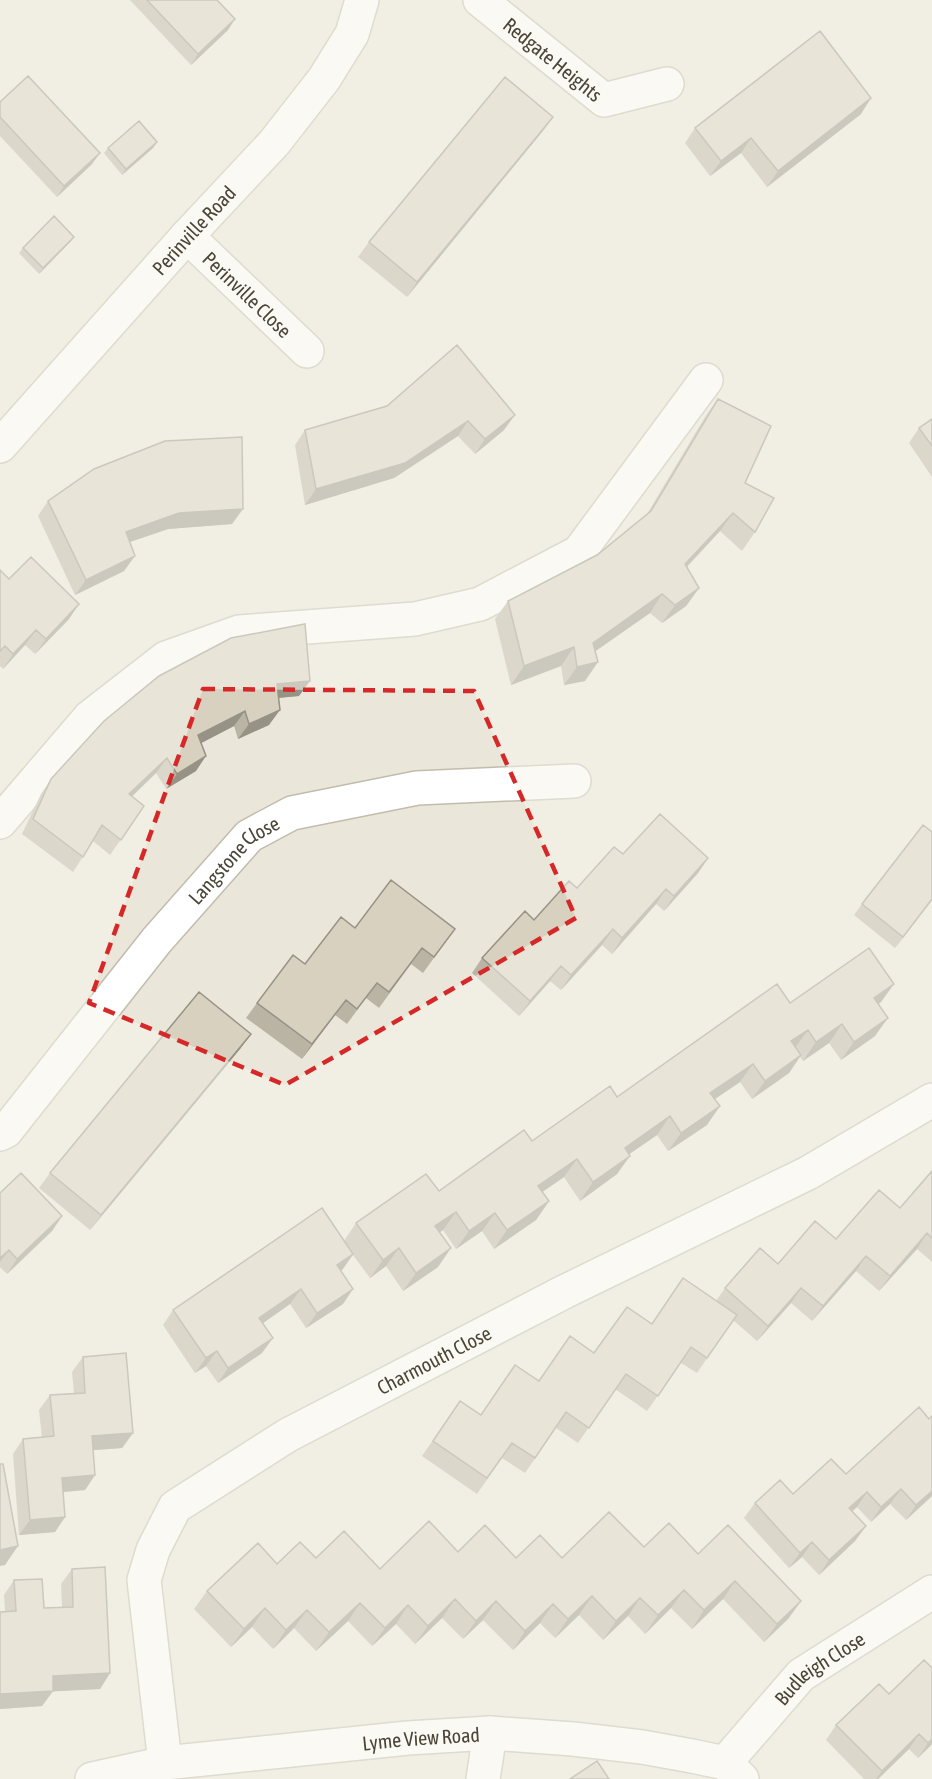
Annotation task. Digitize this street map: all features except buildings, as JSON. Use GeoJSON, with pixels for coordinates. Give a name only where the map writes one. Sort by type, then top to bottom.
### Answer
{"type":"FeatureCollection","features":[{"type":"Feature","properties":{"kind":"street","name":"Perinville Road"},"geometry":{"type":"LineString","coordinates":[[0,446],[187,236],[274,143],[324,79],[351,34],[362,0]]}},
{"type":"Feature","properties":{"kind":"street","name":"Redgate Heights"},"geometry":{"type":"LineString","coordinates":[[480,0],[604,100],[667,84]]}},
{"type":"Feature","properties":{"kind":"street","name":"Perinville Close"},"geometry":{"type":"LineString","coordinates":[[187,236],[307,351]]}},
{"type":"Feature","properties":{"kind":"street"},"geometry":{"type":"LineString","coordinates":[[0,822],[90,717],[166,658],[239,632],[415,619],[480,604],[579,552],[706,380]]}},
{"type":"Feature","properties":{"kind":"street","name":"Langstone Close"},"geometry":{"type":"LineString","coordinates":[[0,1134],[6,1131],[157,940],[249,836],[292,813],[417,788],[574,781]]}},
{"type":"Feature","properties":{"kind":"street","name":"Charmouth Close"},"geometry":{"type":"LineString","coordinates":[[165,1763],[144,1580],[153,1550],[175,1507],[288,1435],[564,1292],[808,1173],[932,1100]]}},
{"type":"Feature","properties":{"kind":"street","name":"Budleigh Close"},"geometry":{"type":"LineString","coordinates":[[733,1771],[801,1675],[932,1592]]}},
{"type":"Feature","properties":{"kind":"street"},"geometry":{"type":"LineString","coordinates":[[483,1779],[490,1733]]}},
{"type":"Feature","properties":{"kind":"street","name":"Lyme View Road"},"geometry":{"type":"LineString","coordinates":[[92,1779],[165,1763],[408,1738],[490,1733],[642,1747],[733,1771]]}},
{"type":"Feature","properties":{"kind":"highlighted area"},"geometry":{"type":"Polygon","coordinates":[[[203,689],[474,691],[576,918],[285,1085],[89,1003],[203,689]]]}},
{"type":"Feature","properties":{"kind":"shaded area"},"geometry":{"type":"Polygon","coordinates":[[[0,0],[932,0],[932,1779],[0,1779],[0,0]]]}}]}
